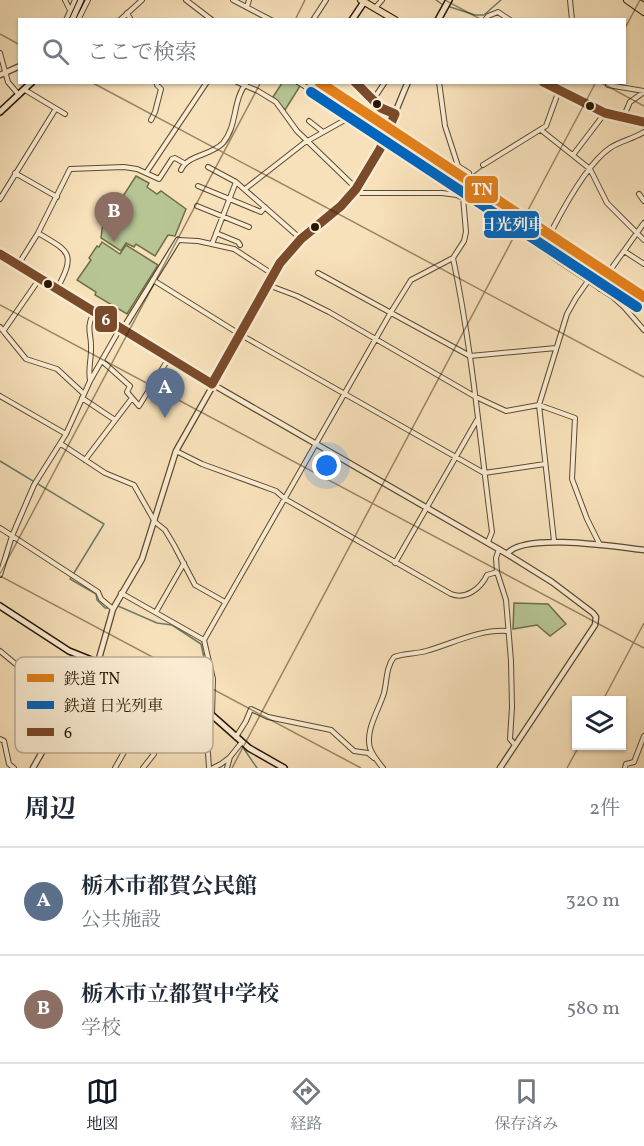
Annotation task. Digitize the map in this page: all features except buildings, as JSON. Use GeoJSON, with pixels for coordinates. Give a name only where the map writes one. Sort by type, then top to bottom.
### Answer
{"type":"FeatureCollection","features":[{"type":"Feature","properties":{"kind":"main road"},"geometry":{"type":"LineString","coordinates":[[73,18],[81,0]]}},
{"type":"Feature","properties":{"kind":"main road"},"geometry":{"type":"LineString","coordinates":[[439,18],[449,0]]}},
{"type":"Feature","properties":{"kind":"main road"},"geometry":{"type":"LineString","coordinates":[[627,0],[644,12]]}},
{"type":"Feature","properties":{"kind":"main road"},"geometry":{"type":"LineString","coordinates":[[634,0],[644,6]]}},
{"type":"Feature","properties":{"kind":"main road"},"geometry":{"type":"LineString","coordinates":[[353,18],[363,1],[392,18]]}},
{"type":"Feature","properties":{"kind":"main road"},"geometry":{"type":"LineString","coordinates":[[0,112],[30,84]]}},
{"type":"Feature","properties":{"kind":"main road"},"geometry":{"type":"LineString","coordinates":[[546,84],[605,113],[644,122]]}},
{"type":"Feature","properties":{"kind":"main road"},"geometry":{"type":"LineString","coordinates":[[0,606],[69,651],[85,657]]}},
{"type":"Feature","properties":{"kind":"main road"},"geometry":{"type":"LineString","coordinates":[[213,716],[242,742],[284,768]]}},
{"type":"Feature","properties":{"kind":"street"},"geometry":{"type":"LineString","coordinates":[[65,0],[70,10]]}},
{"type":"Feature","properties":{"kind":"street"},"geometry":{"type":"LineString","coordinates":[[67,18],[75,0]]}},
{"type":"Feature","properties":{"kind":"street"},"geometry":{"type":"LineString","coordinates":[[79,18],[88,0]]}},
{"type":"Feature","properties":{"kind":"street"},"geometry":{"type":"LineString","coordinates":[[122,18],[142,0]]}},
{"type":"Feature","properties":{"kind":"street"},"geometry":{"type":"LineString","coordinates":[[186,0],[209,18]]}},
{"type":"Feature","properties":{"kind":"street"},"geometry":{"type":"LineString","coordinates":[[233,0],[267,18]]}},
{"type":"Feature","properties":{"kind":"street"},"geometry":{"type":"LineString","coordinates":[[247,7],[249,0]]}},
{"type":"Feature","properties":{"kind":"street"},"geometry":{"type":"LineString","coordinates":[[314,18],[326,0]]}},
{"type":"Feature","properties":{"kind":"street"},"geometry":{"type":"LineString","coordinates":[[375,8],[382,0]]}},
{"type":"Feature","properties":{"kind":"street"},"geometry":{"type":"LineString","coordinates":[[570,0],[572,18]]}},
{"type":"Feature","properties":{"kind":"street"},"geometry":{"type":"LineString","coordinates":[[487,18],[498,12],[507,18]]}},
{"type":"Feature","properties":{"kind":"street"},"geometry":{"type":"LineString","coordinates":[[127,13],[130,18]]}},
{"type":"Feature","properties":{"kind":"street"},"geometry":{"type":"LineString","coordinates":[[0,53],[3,74],[19,96]]}},
{"type":"Feature","properties":{"kind":"street"},"geometry":{"type":"LineString","coordinates":[[3,74],[18,67]]}},
{"type":"Feature","properties":{"kind":"street"},"geometry":{"type":"LineString","coordinates":[[151,120],[161,88],[157,84]]}},
{"type":"Feature","properties":{"kind":"street"},"geometry":{"type":"LineString","coordinates":[[146,173],[206,84]]}},
{"type":"Feature","properties":{"kind":"street"},"geometry":{"type":"LineString","coordinates":[[181,170],[184,163],[212,150],[223,142],[235,118],[238,99],[245,84],[276,102],[297,131],[361,193],[442,193],[463,197],[600,289],[624,307],[644,330]]}},
{"type":"Feature","properties":{"kind":"street"},"geometry":{"type":"LineString","coordinates":[[301,84],[385,137]]}},
{"type":"Feature","properties":{"kind":"street"},"geometry":{"type":"LineString","coordinates":[[356,84],[383,109],[395,114]]}},
{"type":"Feature","properties":{"kind":"street"},"geometry":{"type":"LineString","coordinates":[[373,100],[384,84]]}},
{"type":"Feature","properties":{"kind":"street"},"geometry":{"type":"LineString","coordinates":[[100,657],[113,609],[142,559],[176,451],[287,254],[301,239],[341,206],[356,189],[376,158],[407,84]]}},
{"type":"Feature","properties":{"kind":"street"},"geometry":{"type":"LineString","coordinates":[[438,84],[445,126],[458,166],[468,173]]}},
{"type":"Feature","properties":{"kind":"street"},"geometry":{"type":"LineString","coordinates":[[483,165],[541,130],[549,120],[562,84]]}},
{"type":"Feature","properties":{"kind":"street"},"geometry":{"type":"LineString","coordinates":[[608,85],[644,92]]}},
{"type":"Feature","properties":{"kind":"street"},"geometry":{"type":"LineString","coordinates":[[25,90],[65,114]]}},
{"type":"Feature","properties":{"kind":"street"},"geometry":{"type":"LineString","coordinates":[[623,118],[630,102],[644,92]]}},
{"type":"Feature","properties":{"kind":"street"},"geometry":{"type":"LineString","coordinates":[[0,199],[2,190],[55,110]]}},
{"type":"Feature","properties":{"kind":"street"},"geometry":{"type":"LineString","coordinates":[[573,155],[605,113]]}},
{"type":"Feature","properties":{"kind":"street"},"geometry":{"type":"LineString","coordinates":[[245,189],[307,140],[352,116]]}},
{"type":"Feature","properties":{"kind":"street"},"geometry":{"type":"LineString","coordinates":[[309,121],[324,132]]}},
{"type":"Feature","properties":{"kind":"street"},"geometry":{"type":"LineString","coordinates":[[541,130],[591,169],[607,203],[644,240]]}},
{"type":"Feature","properties":{"kind":"street"},"geometry":{"type":"LineString","coordinates":[[552,230],[569,200],[597,160],[611,148],[644,132]]}},
{"type":"Feature","properties":{"kind":"street"},"geometry":{"type":"LineString","coordinates":[[18,265],[38,233],[70,169],[124,167],[159,179],[172,159],[175,158],[184,163]]}},
{"type":"Feature","properties":{"kind":"street"},"geometry":{"type":"LineString","coordinates":[[208,168],[236,182],[301,239]]}},
{"type":"Feature","properties":{"kind":"street"},"geometry":{"type":"LineString","coordinates":[[15,173],[57,197]]}},
{"type":"Feature","properties":{"kind":"street"},"geometry":{"type":"LineString","coordinates":[[212,244],[236,182]]}},
{"type":"Feature","properties":{"kind":"street"},"geometry":{"type":"LineString","coordinates":[[198,186],[261,212],[265,207]]}},
{"type":"Feature","properties":{"kind":"street"},"geometry":{"type":"LineString","coordinates":[[639,194],[644,201]]}},
{"type":"Feature","properties":{"kind":"street"},"geometry":{"type":"LineString","coordinates":[[208,657],[204,640],[391,312],[411,280],[453,258],[464,241],[463,197]]}},
{"type":"Feature","properties":{"kind":"street"},"geometry":{"type":"LineString","coordinates":[[196,206],[249,227]]}},
{"type":"Feature","properties":{"kind":"street"},"geometry":{"type":"LineString","coordinates":[[611,269],[644,224]]}},
{"type":"Feature","properties":{"kind":"street"},"geometry":{"type":"LineString","coordinates":[[38,233],[62,247],[67,257],[69,266],[57,289]]}},
{"type":"Feature","properties":{"kind":"street"},"geometry":{"type":"LineString","coordinates":[[216,233],[240,245]]}},
{"type":"Feature","properties":{"kind":"street"},"geometry":{"type":"LineString","coordinates":[[542,248],[548,237]]}},
{"type":"Feature","properties":{"kind":"street"},"geometry":{"type":"LineString","coordinates":[[0,575],[12,536],[34,485],[66,434],[90,381],[118,332],[123,329],[178,240],[198,241],[237,250],[274,275]]}},
{"type":"Feature","properties":{"kind":"street"},"geometry":{"type":"LineString","coordinates":[[624,251],[644,264]]}},
{"type":"Feature","properties":{"kind":"street"},"geometry":{"type":"LineString","coordinates":[[0,254],[212,384],[488,542],[593,613],[596,620],[593,628],[501,768]]}},
{"type":"Feature","properties":{"kind":"street"},"geometry":{"type":"LineString","coordinates":[[453,258],[460,285],[492,532],[488,542]]}},
{"type":"Feature","properties":{"kind":"street"},"geometry":{"type":"LineString","coordinates":[[318,273],[470,356],[556,348]]}},
{"type":"Feature","properties":{"kind":"street"},"geometry":{"type":"LineString","coordinates":[[600,289],[607,275]]}},
{"type":"Feature","properties":{"kind":"street"},"geometry":{"type":"LineString","coordinates":[[40,278],[2,328],[26,359],[57,369],[83,396],[115,420]]}},
{"type":"Feature","properties":{"kind":"street"},"geometry":{"type":"LineString","coordinates":[[153,280],[241,335],[484,473],[545,464]]}},
{"type":"Feature","properties":{"kind":"street"},"geometry":{"type":"LineString","coordinates":[[554,541],[539,405],[567,314],[588,281]]}},
{"type":"Feature","properties":{"kind":"street"},"geometry":{"type":"LineString","coordinates":[[268,285],[297,296],[474,396],[506,411],[539,405],[575,418],[572,479],[586,519],[600,545]]}},
{"type":"Feature","properties":{"kind":"street"},"geometry":{"type":"LineString","coordinates":[[90,381],[89,362],[92,349],[88,334],[94,312]]}},
{"type":"Feature","properties":{"kind":"street"},"geometry":{"type":"LineString","coordinates":[[102,360],[129,386],[127,392],[139,406],[169,358]]}},
{"type":"Feature","properties":{"kind":"street"},"geometry":{"type":"LineString","coordinates":[[0,396],[66,434]]}},
{"type":"Feature","properties":{"kind":"street"},"geometry":{"type":"LineString","coordinates":[[85,460],[132,398]]}},
{"type":"Feature","properties":{"kind":"street"},"geometry":{"type":"LineString","coordinates":[[395,563],[478,420]]}},
{"type":"Feature","properties":{"kind":"street"},"geometry":{"type":"LineString","coordinates":[[60,444],[105,472],[134,485],[155,522],[165,530],[195,585],[225,602]]}},
{"type":"Feature","properties":{"kind":"street"},"geometry":{"type":"LineString","coordinates":[[176,451],[208,466],[276,491],[285,499],[395,563],[457,596],[462,596],[480,587],[487,574],[497,572]]}},
{"type":"Feature","properties":{"kind":"street"},"geometry":{"type":"LineString","coordinates":[[0,528],[98,591],[101,599],[113,609]]}},
{"type":"Feature","properties":{"kind":"street"},"geometry":{"type":"LineString","coordinates":[[507,554],[515,546],[554,541],[644,550]]}},
{"type":"Feature","properties":{"kind":"street"},"geometry":{"type":"LineString","coordinates":[[499,549],[495,556],[497,572],[506,600],[511,661],[510,739],[515,745]]}},
{"type":"Feature","properties":{"kind":"street"},"geometry":{"type":"LineString","coordinates":[[156,612],[184,563]]}},
{"type":"Feature","properties":{"kind":"street"},"geometry":{"type":"LineString","coordinates":[[121,592],[204,640]]}},
{"type":"Feature","properties":{"kind":"street"},"geometry":{"type":"LineString","coordinates":[[375,759],[370,748],[371,729],[382,699],[390,662],[394,657],[425,652],[499,630],[507,631]]}},
{"type":"Feature","properties":{"kind":"street"},"geometry":{"type":"LineString","coordinates":[[0,651],[15,663]]}},
{"type":"Feature","properties":{"kind":"street"},"geometry":{"type":"LineString","coordinates":[[236,737],[251,709],[268,717],[331,730],[354,751],[368,753],[383,768]]}},
{"type":"Feature","properties":{"kind":"street"},"geometry":{"type":"LineString","coordinates":[[625,768],[626,764],[634,762],[644,736]]}},
{"type":"Feature","properties":{"kind":"street"},"geometry":{"type":"LineString","coordinates":[[0,739],[4,741],[9,764],[14,768]]}},
{"type":"Feature","properties":{"kind":"street"},"geometry":{"type":"LineString","coordinates":[[209,753],[211,768],[221,765],[242,742]]}},
{"type":"Feature","properties":{"kind":"street"},"geometry":{"type":"LineString","coordinates":[[33,768],[42,753]]}},
{"type":"Feature","properties":{"kind":"street"},"geometry":{"type":"LineString","coordinates":[[115,768],[124,753]]}},
{"type":"Feature","properties":{"kind":"street"},"geometry":{"type":"LineString","coordinates":[[143,768],[153,753]]}},
{"type":"Feature","properties":{"kind":"street"},"geometry":{"type":"LineString","coordinates":[[227,768],[230,757]]}},
{"type":"Feature","properties":{"kind":"green space"},"geometry":{"type":"Polygon","coordinates":[[[281,84],[300,86],[285,110],[273,97],[281,84]]]}},
{"type":"Feature","properties":{"kind":"green space"},"geometry":{"type":"Polygon","coordinates":[[[136,176],[149,183],[147,187],[157,194],[161,191],[186,209],[175,236],[168,235],[155,256],[136,244],[134,247],[126,243],[121,251],[101,238],[103,222],[107,221],[136,176]]]}},
{"type":"Feature","properties":{"kind":"green space"},"geometry":{"type":"Polygon","coordinates":[[[102,242],[120,254],[126,245],[158,265],[127,314],[95,295],[96,292],[77,280],[91,260],[89,258],[102,242]]]}},
{"type":"Feature","properties":{"kind":"green space"},"geometry":{"type":"Polygon","coordinates":[[[514,603],[548,604],[566,624],[550,636],[537,625],[513,629],[514,603]]]}},
{"type":"Feature","properties":{"kind":"waterway"},"geometry":{"type":"LineString","coordinates":[[436,0],[443,5]]}},
{"type":"Feature","properties":{"kind":"waterway"},"geometry":{"type":"LineString","coordinates":[[447,6],[475,15],[484,15],[501,0]]}},
{"type":"Feature","properties":{"kind":"waterway"},"geometry":{"type":"LineString","coordinates":[[470,177],[483,167]]}},
{"type":"Feature","properties":{"kind":"waterway"},"geometry":{"type":"LineString","coordinates":[[464,195],[467,182]]}},
{"type":"Feature","properties":{"kind":"waterway"},"geometry":{"type":"LineString","coordinates":[[0,461],[104,524],[74,573]]}},
{"type":"Feature","properties":{"kind":"waterway"},"geometry":{"type":"LineString","coordinates":[[71,577],[70,579],[96,594],[97,600],[105,608],[110,608]]}},
{"type":"Feature","properties":{"kind":"waterway"},"geometry":{"type":"LineString","coordinates":[[118,606],[157,623],[172,625],[201,644],[204,657]]}},
{"type":"Feature","properties":{"kind":"waterway"},"geometry":{"type":"LineString","coordinates":[[244,749],[257,768]]}},
{"type":"Feature","properties":{"kind":"rail line","name":"TN"},"geometry":{"type":"LineString","coordinates":[[322,84],[644,297]]}},
{"type":"Feature","properties":{"kind":"rail line","name":"日光列車"},"geometry":{"type":"LineString","coordinates":[[311,92],[637,307]]}},
{"type":"Feature","properties":{"kind":"transit line","name":"6"},"geometry":{"type":"LineString","coordinates":[[357,84],[381,108],[395,114]]}},
{"type":"Feature","properties":{"kind":"transit line","name":"6"},"geometry":{"type":"LineString","coordinates":[[547,84],[605,113],[644,122]]}},
{"type":"Feature","properties":{"kind":"transit line","name":"6"},"geometry":{"type":"LineString","coordinates":[[212,384],[280,263],[301,239],[341,206],[356,189],[380,149],[395,114]]}},
{"type":"Feature","properties":{"kind":"transit line","name":"6"},"geometry":{"type":"LineString","coordinates":[[0,254],[212,384]]}},
{"type":"Feature","properties":{"kind":"place","name":"栃木市立都賀中学校"},"geometry":{"type":"Point","coordinates":[114,242]}},
{"type":"Feature","properties":{"kind":"place","name":"栃木市都賀公民館"},"geometry":{"type":"Point","coordinates":[165,418]}}]}
